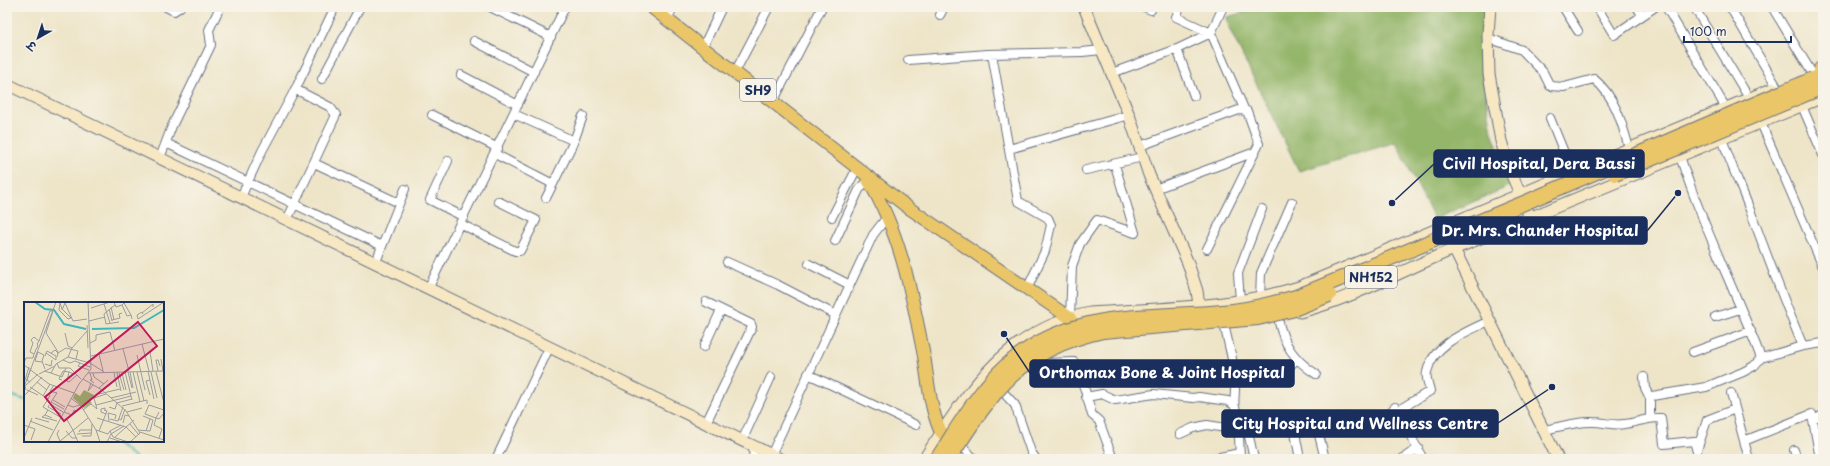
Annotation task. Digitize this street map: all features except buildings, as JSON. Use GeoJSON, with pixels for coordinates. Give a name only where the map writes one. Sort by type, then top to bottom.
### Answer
{"type":"FeatureCollection","features":[{"type":"Feature","properties":{"kind":"highway","name":"NH152"},"geometry":{"type":"LineString","coordinates":[[937,459],[979,396],[1001,372],[1032,346],[1056,334],[1106,319],[1223,312],[1259,307],[1296,297],[1820,80]]}},
{"type":"Feature","properties":{"kind":"highway","name":"NH152"},"geometry":{"type":"LineString","coordinates":[[949,459],[996,391],[1020,367],[1037,355],[1058,345],[1082,336],[1103,331],[1237,321],[1258,318],[1291,310],[1820,80]]}},
{"type":"Feature","properties":{"kind":"main road","name":"SH9"},"geometry":{"type":"LineString","coordinates":[[651,7],[863,174],[906,206],[1070,318]]}},
{"type":"Feature","properties":{"kind":"main road","name":"SH9"},"geometry":{"type":"LineString","coordinates":[[863,174],[882,202],[902,258],[917,321],[935,417],[941,433]]}},
{"type":"Feature","properties":{"kind":"main road"},"geometry":{"type":"LineString","coordinates":[[1070,318],[1080,342]]}},
{"type":"Feature","properties":{"kind":"main road"},"geometry":{"type":"LineString","coordinates":[[941,433],[963,447]]}},
{"type":"Feature","properties":{"kind":"street"},"geometry":{"type":"LineString","coordinates":[[166,7],[174,11],[180,7]]}},
{"type":"Feature","properties":{"kind":"street"},"geometry":{"type":"LineString","coordinates":[[160,158],[211,45],[209,30],[220,7]]}},
{"type":"Feature","properties":{"kind":"street"},"geometry":{"type":"LineString","coordinates":[[241,198],[284,107],[295,89],[335,7]]}},
{"type":"Feature","properties":{"kind":"street"},"geometry":{"type":"LineString","coordinates":[[322,79],[360,7]]}},
{"type":"Feature","properties":{"kind":"street"},"geometry":{"type":"LineString","coordinates":[[490,7],[551,37]]}},
{"type":"Feature","properties":{"kind":"street"},"geometry":{"type":"LineString","coordinates":[[428,289],[565,7]]}},
{"type":"Feature","properties":{"kind":"street"},"geometry":{"type":"LineString","coordinates":[[667,20],[673,7]]}},
{"type":"Feature","properties":{"kind":"street"},"geometry":{"type":"LineString","coordinates":[[702,47],[722,7]]}},
{"type":"Feature","properties":{"kind":"street"},"geometry":{"type":"LineString","coordinates":[[735,72],[769,7]]}},
{"type":"Feature","properties":{"kind":"street"},"geometry":{"type":"LineString","coordinates":[[773,102],[822,7]]}},
{"type":"Feature","properties":{"kind":"street"},"geometry":{"type":"LineString","coordinates":[[1084,7],[1129,115],[1155,189],[1194,278],[1203,329]]}},
{"type":"Feature","properties":{"kind":"street"},"geometry":{"type":"LineString","coordinates":[[1180,7],[1176,17],[1211,33],[1245,111],[1250,117],[1259,144],[1207,250]]}},
{"type":"Feature","properties":{"kind":"street"},"geometry":{"type":"LineString","coordinates":[[1112,73],[1177,49],[1211,33],[1223,7]]}},
{"type":"Feature","properties":{"kind":"street"},"geometry":{"type":"LineString","coordinates":[[1490,7],[1488,38],[1489,74],[1501,141],[1520,195],[1532,219]]}},
{"type":"Feature","properties":{"kind":"street"},"geometry":{"type":"LineString","coordinates":[[1597,7],[1614,35],[1655,7]]}},
{"type":"Feature","properties":{"kind":"street"},"geometry":{"type":"LineString","coordinates":[[1637,7],[1642,15]]}},
{"type":"Feature","properties":{"kind":"street"},"geometry":{"type":"LineString","coordinates":[[1666,7],[1726,108]]}},
{"type":"Feature","properties":{"kind":"street"},"geometry":{"type":"LineString","coordinates":[[1694,7],[1749,98]]}},
{"type":"Feature","properties":{"kind":"street"},"geometry":{"type":"LineString","coordinates":[[1730,7],[1777,87]]}},
{"type":"Feature","properties":{"kind":"street"},"geometry":{"type":"LineString","coordinates":[[1772,7],[1820,80]]}},
{"type":"Feature","properties":{"kind":"street"},"geometry":{"type":"LineString","coordinates":[[1778,16],[1781,7]]}},
{"type":"Feature","properties":{"kind":"street"},"geometry":{"type":"LineString","coordinates":[[1567,8],[1578,30]]}},
{"type":"Feature","properties":{"kind":"street"},"geometry":{"type":"LineString","coordinates":[[1488,38],[1522,50],[1543,72],[1550,86],[1564,86],[1594,80],[1605,88],[1623,127],[1629,148]]}},
{"type":"Feature","properties":{"kind":"street"},"geometry":{"type":"LineString","coordinates":[[474,41],[534,72]]}},
{"type":"Feature","properties":{"kind":"street"},"geometry":{"type":"LineString","coordinates":[[1177,49],[1194,96]]}},
{"type":"Feature","properties":{"kind":"street"},"geometry":{"type":"LineString","coordinates":[[908,60],[992,54],[1082,52],[1102,50]]}},
{"type":"Feature","properties":{"kind":"street"},"geometry":{"type":"LineString","coordinates":[[992,54],[1018,201],[1048,218],[1051,225],[1045,251],[1027,289]]}},
{"type":"Feature","properties":{"kind":"street"},"geometry":{"type":"LineString","coordinates":[[461,76],[518,105]]}},
{"type":"Feature","properties":{"kind":"street"},"geometry":{"type":"LineString","coordinates":[[924,459],[980,379],[1008,351],[1041,329],[1070,318],[1090,313],[1240,301],[1260,298],[1299,287],[1749,98],[1777,87],[1820,80]]}},
{"type":"Feature","properties":{"kind":"street"},"geometry":{"type":"LineString","coordinates":[[955,459],[1002,391],[1036,362],[1080,342],[1109,335],[1225,328],[1278,318],[1328,304],[1453,250],[1532,219],[1722,138],[1802,106],[1820,80]]}},
{"type":"Feature","properties":{"kind":"street"},"geometry":{"type":"LineString","coordinates":[[7,84],[775,457],[808,374],[873,235],[887,217]]}},
{"type":"Feature","properties":{"kind":"street"},"geometry":{"type":"LineString","coordinates":[[287,220],[336,115],[330,107],[295,89]]}},
{"type":"Feature","properties":{"kind":"street"},"geometry":{"type":"LineString","coordinates":[[1802,106],[1823,155]]}},
{"type":"Feature","properties":{"kind":"street"},"geometry":{"type":"LineString","coordinates":[[1140,146],[1239,110],[1245,111]]}},
{"type":"Feature","properties":{"kind":"street"},"geometry":{"type":"LineString","coordinates":[[514,114],[574,141]]}},
{"type":"Feature","properties":{"kind":"street"},"geometry":{"type":"LineString","coordinates":[[432,115],[553,184]]}},
{"type":"Feature","properties":{"kind":"street"},"geometry":{"type":"LineString","coordinates":[[1009,149],[1129,115]]}},
{"type":"Feature","properties":{"kind":"street"},"geometry":{"type":"LineString","coordinates":[[546,198],[574,141],[583,116]]}},
{"type":"Feature","properties":{"kind":"street"},"geometry":{"type":"LineString","coordinates":[[1550,118],[1572,172]]}},
{"type":"Feature","properties":{"kind":"street"},"geometry":{"type":"LineString","coordinates":[[1760,123],[1823,267]]}},
{"type":"Feature","properties":{"kind":"street"},"geometry":{"type":"LineString","coordinates":[[1722,138],[1730,163],[1753,218],[1774,277],[1803,346]]}},
{"type":"Feature","properties":{"kind":"street"},"geometry":{"type":"LineString","coordinates":[[166,143],[382,246]]}},
{"type":"Feature","properties":{"kind":"street"},"geometry":{"type":"LineString","coordinates":[[1155,189],[1255,152]]}},
{"type":"Feature","properties":{"kind":"street"},"geometry":{"type":"LineString","coordinates":[[1680,156],[1708,231],[1724,266],[1740,309],[1751,331],[1761,358]]}},
{"type":"Feature","properties":{"kind":"street"},"geometry":{"type":"LineString","coordinates":[[1086,170],[1115,165],[1143,157]]}},
{"type":"Feature","properties":{"kind":"street"},"geometry":{"type":"LineString","coordinates":[[448,160],[430,200],[516,251],[520,250],[536,220],[498,201]]}},
{"type":"Feature","properties":{"kind":"street"},"geometry":{"type":"LineString","coordinates":[[314,163],[399,203]]}},
{"type":"Feature","properties":{"kind":"street"},"geometry":{"type":"LineString","coordinates":[[1070,318],[1072,266],[1080,244],[1097,220],[1135,232],[1115,165]]}},
{"type":"Feature","properties":{"kind":"street"},"geometry":{"type":"LineString","coordinates":[[832,217],[863,174]]}},
{"type":"Feature","properties":{"kind":"street"},"geometry":{"type":"LineString","coordinates":[[835,241],[859,190],[863,174]]}},
{"type":"Feature","properties":{"kind":"street"},"geometry":{"type":"LineString","coordinates":[[375,264],[405,189]]}},
{"type":"Feature","properties":{"kind":"street"},"geometry":{"type":"LineString","coordinates":[[1260,298],[1261,273],[1292,202]]}},
{"type":"Feature","properties":{"kind":"street"},"geometry":{"type":"LineString","coordinates":[[1240,301],[1238,273],[1262,209]]}},
{"type":"Feature","properties":{"kind":"street"},"geometry":{"type":"LineString","coordinates":[[1444,227],[1453,250],[1558,459]]}},
{"type":"Feature","properties":{"kind":"street"},"geometry":{"type":"LineString","coordinates":[[727,262],[836,315]]}},
{"type":"Feature","properties":{"kind":"street"},"geometry":{"type":"LineString","coordinates":[[809,264],[850,285]]}},
{"type":"Feature","properties":{"kind":"street"},"geometry":{"type":"LineString","coordinates":[[706,302],[751,324],[752,327],[706,423]]}},
{"type":"Feature","properties":{"kind":"street"},"geometry":{"type":"LineString","coordinates":[[1715,317],[1740,309]]}},
{"type":"Feature","properties":{"kind":"street"},"geometry":{"type":"LineString","coordinates":[[704,347],[721,310]]}},
{"type":"Feature","properties":{"kind":"street"},"geometry":{"type":"LineString","coordinates":[[1278,318],[1280,332],[1297,358],[1303,366],[1316,374]]}},
{"type":"Feature","properties":{"kind":"street"},"geometry":{"type":"LineString","coordinates":[[1397,411],[1430,390],[1426,373],[1434,353],[1462,335],[1490,321]]}},
{"type":"Feature","properties":{"kind":"street"},"geometry":{"type":"LineString","coordinates":[[1210,459],[1240,456],[1238,414],[1234,405],[1235,383],[1225,328]]}},
{"type":"Feature","properties":{"kind":"street"},"geometry":{"type":"LineString","coordinates":[[1693,352],[1751,331]]}},
{"type":"Feature","properties":{"kind":"street"},"geometry":{"type":"LineString","coordinates":[[1650,398],[1652,396],[1706,387],[1724,381],[1743,372],[1754,366],[1761,358],[1803,346],[1823,343]]}},
{"type":"Feature","properties":{"kind":"street"},"geometry":{"type":"LineString","coordinates":[[496,459],[549,348]]}},
{"type":"Feature","properties":{"kind":"street"},"geometry":{"type":"LineString","coordinates":[[1279,379],[1297,358]]}},
{"type":"Feature","properties":{"kind":"street"},"geometry":{"type":"LineString","coordinates":[[1049,363],[1074,362],[1092,415],[1099,421],[1113,459]]}},
{"type":"Feature","properties":{"kind":"street"},"geometry":{"type":"LineString","coordinates":[[808,374],[916,425]]}},
{"type":"Feature","properties":{"kind":"street"},"geometry":{"type":"LineString","coordinates":[[1644,376],[1645,388],[1650,398],[1650,417]]}},
{"type":"Feature","properties":{"kind":"street"},"geometry":{"type":"LineString","coordinates":[[742,441],[772,377]]}},
{"type":"Feature","properties":{"kind":"street"},"geometry":{"type":"LineString","coordinates":[[1002,391],[1015,405],[1036,459]]}},
{"type":"Feature","properties":{"kind":"street"},"geometry":{"type":"LineString","coordinates":[[1730,393],[1749,459]]}},
{"type":"Feature","properties":{"kind":"street"},"geometry":{"type":"LineString","coordinates":[[1086,398],[1102,394],[1115,400],[1154,394],[1193,398],[1199,397],[1228,401],[1234,405]]}},
{"type":"Feature","properties":{"kind":"street"},"geometry":{"type":"LineString","coordinates":[[1295,433],[1356,417],[1387,416],[1395,407],[1423,459]]}},
{"type":"Feature","properties":{"kind":"street"},"geometry":{"type":"LineString","coordinates":[[1697,450],[1707,420],[1735,409]]}},
{"type":"Feature","properties":{"kind":"street"},"geometry":{"type":"LineString","coordinates":[[1238,414],[1242,417],[1280,425],[1291,429],[1295,433],[1300,459]]}},
{"type":"Feature","properties":{"kind":"street"},"geometry":{"type":"LineString","coordinates":[[1744,441],[1812,414],[1820,459]]}},
{"type":"Feature","properties":{"kind":"street"},"geometry":{"type":"LineString","coordinates":[[1813,420],[1823,415]]}},
{"type":"Feature","properties":{"kind":"street"},"geometry":{"type":"LineString","coordinates":[[1544,430],[1570,424],[1593,422],[1625,424],[1650,417],[1661,418],[1664,444],[1694,441],[1699,459]]}},
{"type":"Feature","properties":{"kind":"street"},"geometry":{"type":"LineString","coordinates":[[1180,434],[1193,428],[1207,425],[1239,430]]}},
{"type":"Feature","properties":{"kind":"street"},"geometry":{"type":"LineString","coordinates":[[1317,427],[1325,459]]}},
{"type":"Feature","properties":{"kind":"street"},"geometry":{"type":"LineString","coordinates":[[1248,432],[1254,459]]}},
{"type":"Feature","properties":{"kind":"street"},"geometry":{"type":"LineString","coordinates":[[753,459],[754,447]]}},
{"type":"Feature","properties":{"kind":"street"},"geometry":{"type":"LineString","coordinates":[[963,447],[974,459]]}},
{"type":"Feature","properties":{"kind":"street"},"geometry":{"type":"LineString","coordinates":[[1402,459],[1418,448]]}},
{"type":"Feature","properties":{"kind":"street"},"geometry":{"type":"LineString","coordinates":[[1794,450],[1797,459]]}},
{"type":"Feature","properties":{"kind":"green space"},"geometry":{"type":"Polygon","coordinates":[[[1262,7],[1488,7],[1480,60],[1492,132],[1512,185],[1434,219],[1396,142],[1299,171],[1229,28],[1227,17],[1262,7]]]}},
{"type":"Feature","properties":{"kind":"waterway"},"geometry":{"type":"LineString","coordinates":[[7,394],[24,400]]}},
{"type":"Feature","properties":{"kind":"waterway"},"geometry":{"type":"LineString","coordinates":[[115,442],[137,459]]}},
{"type":"Feature","properties":{"kind":"place","name":"Dr. Mrs. Chander Hospital"},"geometry":{"type":"Point","coordinates":[1678,193]}},
{"type":"Feature","properties":{"kind":"place","name":"Civil Hospital, Dera Bassi"},"geometry":{"type":"Point","coordinates":[1392,203]}},
{"type":"Feature","properties":{"kind":"place","name":"Orthomax Bone & Joint Hospital"},"geometry":{"type":"Point","coordinates":[1004,334]}},
{"type":"Feature","properties":{"kind":"place","name":"City Hospital and Wellness Centre"},"geometry":{"type":"Point","coordinates":[1552,387]}}]}
